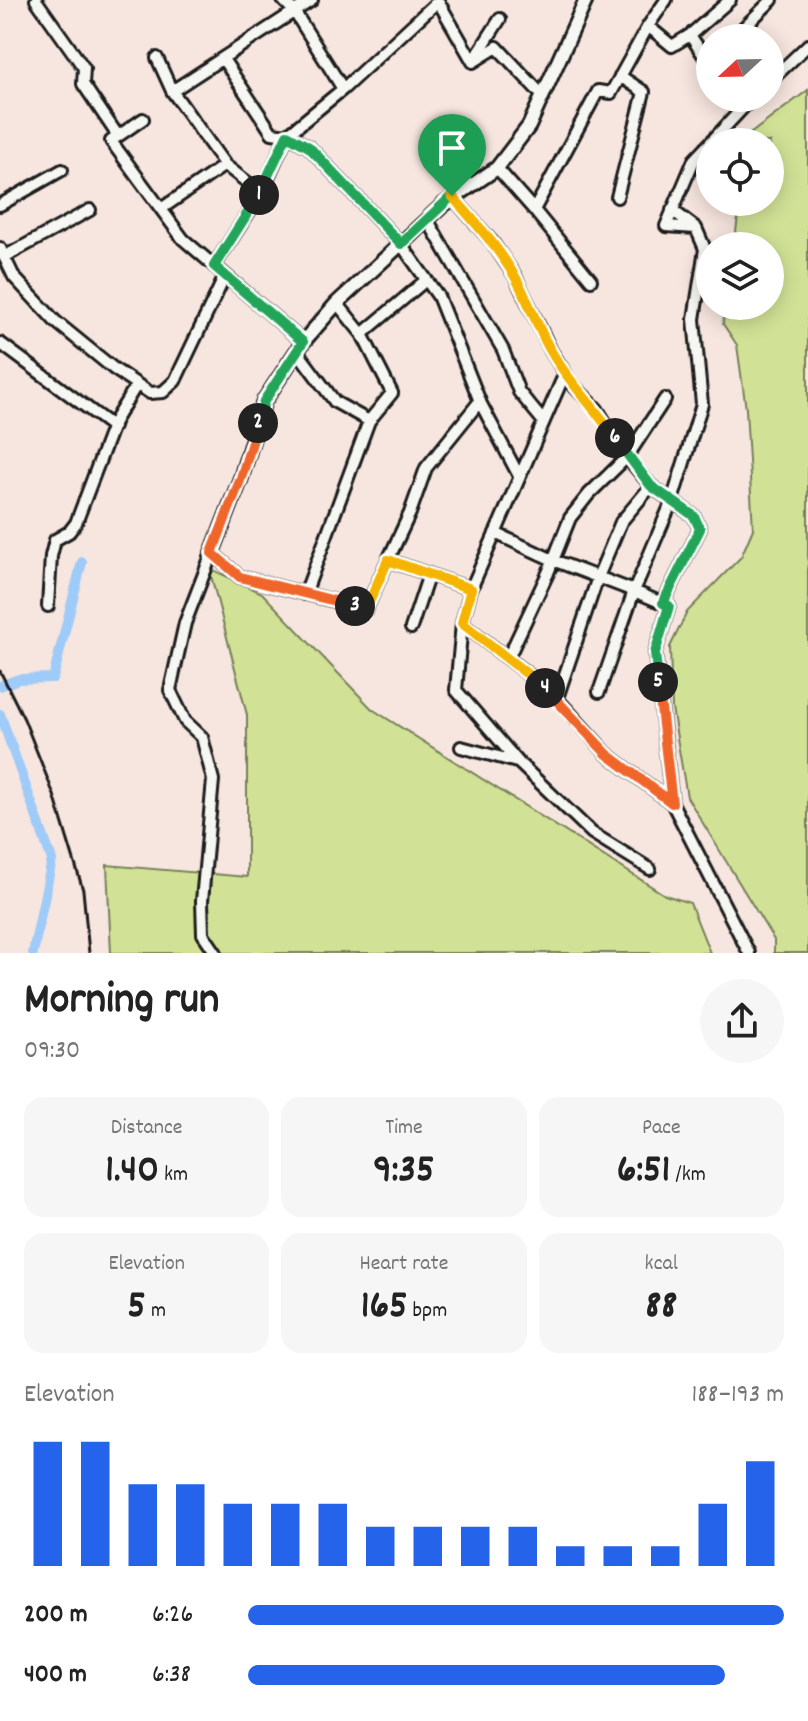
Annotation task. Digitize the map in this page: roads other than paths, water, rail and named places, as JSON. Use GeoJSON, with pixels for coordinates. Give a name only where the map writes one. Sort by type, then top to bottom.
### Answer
{"type":"FeatureCollection","features":[{"type":"Feature","properties":{"kind":"street"},"geometry":{"type":"LineString","coordinates":[[36,0],[84,68],[83,84],[118,136]]}},
{"type":"Feature","properties":{"kind":"street"},"geometry":{"type":"LineString","coordinates":[[283,0],[294,11],[343,89]]}},
{"type":"Feature","properties":{"kind":"street"},"geometry":{"type":"LineString","coordinates":[[172,91],[312,0]]}},
{"type":"Feature","properties":{"kind":"street"},"geometry":{"type":"LineString","coordinates":[[214,266],[261,193],[287,135],[343,89],[437,0],[473,62]]}},
{"type":"Feature","properties":{"kind":"street"},"geometry":{"type":"LineString","coordinates":[[216,953],[203,934],[202,901],[213,780],[202,737],[185,721],[170,690],[185,623],[241,478],[264,401],[300,347],[337,303],[452,196],[497,168],[529,126],[586,0]]}},
{"type":"Feature","properties":{"kind":"street"},"geometry":{"type":"LineString","coordinates":[[534,210],[598,91],[611,93],[666,0]]}},
{"type":"Feature","properties":{"kind":"street"},"geometry":{"type":"LineString","coordinates":[[648,26],[672,46],[690,35],[730,0]]}},
{"type":"Feature","properties":{"kind":"street"},"geometry":{"type":"LineString","coordinates":[[747,24],[772,0]]}},
{"type":"Feature","properties":{"kind":"street"},"geometry":{"type":"LineString","coordinates":[[473,62],[500,19]]}},
{"type":"Feature","properties":{"kind":"street"},"geometry":{"type":"LineString","coordinates":[[690,35],[696,44]]}},
{"type":"Feature","properties":{"kind":"street"},"geometry":{"type":"LineString","coordinates":[[784,68],[808,45]]}},
{"type":"Feature","properties":{"kind":"street"},"geometry":{"type":"LineString","coordinates":[[473,62],[497,47],[542,95]]}},
{"type":"Feature","properties":{"kind":"street"},"geometry":{"type":"LineString","coordinates":[[157,58],[172,91],[225,165],[261,193]]}},
{"type":"Feature","properties":{"kind":"street"},"geometry":{"type":"LineString","coordinates":[[223,59],[272,133],[287,135],[309,147],[401,244],[438,296],[480,401],[519,476]]}},
{"type":"Feature","properties":{"kind":"street"},"geometry":{"type":"LineString","coordinates":[[617,197],[644,92],[620,76]]}},
{"type":"Feature","properties":{"kind":"street"},"geometry":{"type":"LineString","coordinates":[[723,128],[739,112]]}},
{"type":"Feature","properties":{"kind":"street"},"geometry":{"type":"LineString","coordinates":[[143,119],[111,141],[183,239],[300,347],[335,402],[369,421]]}},
{"type":"Feature","properties":{"kind":"street"},"geometry":{"type":"LineString","coordinates":[[696,158],[666,226],[696,228]]}},
{"type":"Feature","properties":{"kind":"street"},"geometry":{"type":"LineString","coordinates":[[161,209],[225,165]]}},
{"type":"Feature","properties":{"kind":"street"},"geometry":{"type":"LineString","coordinates":[[497,168],[591,280]]}},
{"type":"Feature","properties":{"kind":"street"},"geometry":{"type":"LineString","coordinates":[[0,205],[62,170]]}},
{"type":"Feature","properties":{"kind":"street"},"geometry":{"type":"LineString","coordinates":[[452,196],[492,242],[515,276],[551,351],[565,373],[597,409],[627,457],[651,486],[694,516],[700,529],[663,603]]}},
{"type":"Feature","properties":{"kind":"street"},"geometry":{"type":"LineString","coordinates":[[90,210],[2,252],[14,277],[55,321],[114,369],[150,393],[163,392],[175,381],[225,276]]}},
{"type":"Feature","properties":{"kind":"street"},"geometry":{"type":"LineString","coordinates":[[599,692],[634,591],[672,501],[702,404],[694,319],[705,249],[696,228],[672,210]]}},
{"type":"Feature","properties":{"kind":"street"},"geometry":{"type":"LineString","coordinates":[[427,219],[503,350],[519,392],[543,421]]}},
{"type":"Feature","properties":{"kind":"street"},"geometry":{"type":"LineString","coordinates":[[362,334],[426,280]]}},
{"type":"Feature","properties":{"kind":"street"},"geometry":{"type":"LineString","coordinates":[[305,594],[369,421],[392,393],[362,334],[337,303]]}},
{"type":"Feature","properties":{"kind":"street"},"geometry":{"type":"LineString","coordinates":[[0,343],[113,427]]}},
{"type":"Feature","properties":{"kind":"street"},"geometry":{"type":"LineString","coordinates":[[565,373],[471,589],[462,623],[456,690],[519,763],[592,833],[650,869]]}},
{"type":"Feature","properties":{"kind":"street"},"geometry":{"type":"LineString","coordinates":[[48,606],[55,540],[69,532],[76,523],[113,427],[137,384]]}},
{"type":"Feature","properties":{"kind":"street"},"geometry":{"type":"LineString","coordinates":[[508,658],[570,518],[589,494],[627,457],[665,399]]}},
{"type":"Feature","properties":{"kind":"street"},"geometry":{"type":"LineString","coordinates":[[212,553],[240,577],[366,609],[410,513],[426,468],[480,401]]}},
{"type":"Feature","properties":{"kind":"street"},"geometry":{"type":"LineString","coordinates":[[557,698],[598,577],[621,522],[651,486]]}},
{"type":"Feature","properties":{"kind":"street"},"geometry":{"type":"LineString","coordinates":[[495,533],[553,560],[669,606],[655,653],[672,803],[749,953]]}},
{"type":"Feature","properties":{"kind":"street"},"geometry":{"type":"LineString","coordinates":[[388,560],[471,589]]}},
{"type":"Feature","properties":{"kind":"street"},"geometry":{"type":"LineString","coordinates":[[411,628],[429,574]]}},
{"type":"Feature","properties":{"kind":"street"},"geometry":{"type":"LineString","coordinates":[[462,623],[557,698],[607,754],[672,803]]}},
{"type":"Feature","properties":{"kind":"street"},"geometry":{"type":"LineString","coordinates":[[461,747],[519,763]]}},
{"type":"Feature","properties":{"kind":"waterway"},"geometry":{"type":"LineString","coordinates":[[0,686],[19,679],[53,678],[82,562]]}},
{"type":"Feature","properties":{"kind":"waterway"},"geometry":{"type":"LineString","coordinates":[[0,714],[52,860],[33,953]]}},
{"type":"Feature","properties":{"kind":"railway"},"geometry":{"type":"LineString","coordinates":[[0,671],[24,719],[54,795],[83,890],[89,953]]}}]}
